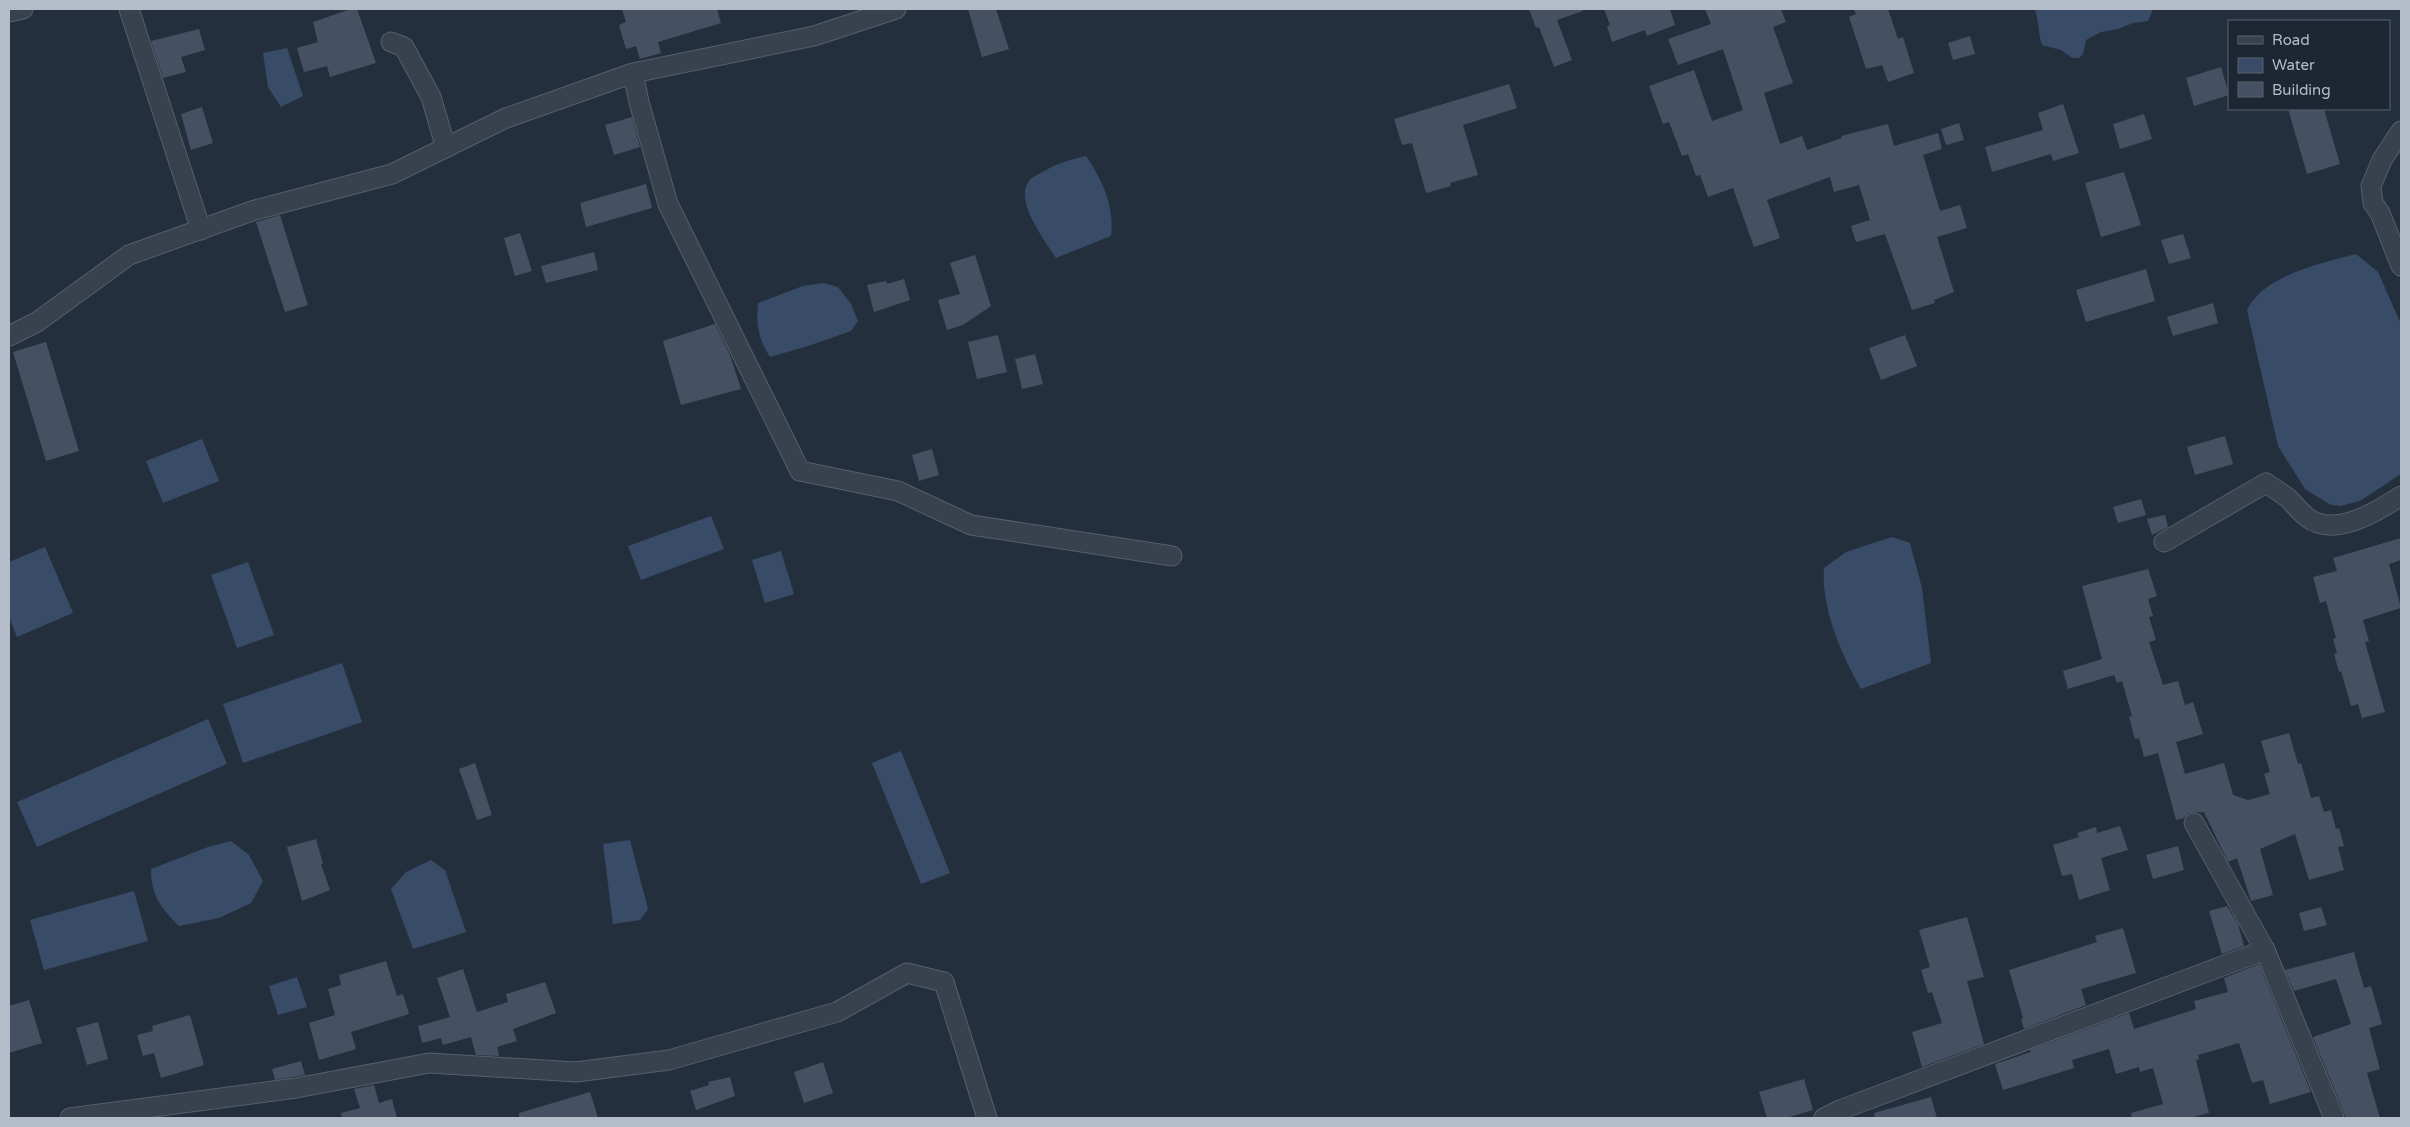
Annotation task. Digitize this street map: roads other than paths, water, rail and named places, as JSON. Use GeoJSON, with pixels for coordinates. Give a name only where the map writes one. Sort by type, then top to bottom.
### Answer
{"type":"FeatureCollection","features":[{"type":"Feature","properties":{"kind":"street"},"geometry":{"type":"LineString","coordinates":[[9,12],[23,9]]}},
{"type":"Feature","properties":{"kind":"street"},"geometry":{"type":"LineString","coordinates":[[129,9],[201,230]]}},
{"type":"Feature","properties":{"kind":"street"},"geometry":{"type":"LineString","coordinates":[[9,336],[37,322],[129,255],[255,210],[392,174],[506,118],[633,73],[814,36],[896,9]]}},
{"type":"Feature","properties":{"kind":"street"},"geometry":{"type":"LineString","coordinates":[[391,42],[404,47],[431,98],[446,148]]}},
{"type":"Feature","properties":{"kind":"street"},"geometry":{"type":"LineString","coordinates":[[633,73],[639,102],[668,204],[800,471],[898,491],[971,525],[1172,556]]}},
{"type":"Feature","properties":{"kind":"street"},"geometry":{"type":"LineString","coordinates":[[2401,131],[2382,160],[2371,186],[2372,203],[2380,213],[2401,266]]}},
{"type":"Feature","properties":{"kind":"street"},"geometry":{"type":"LineString","coordinates":[[2164,542],[2266,483],[2288,498],[2308,519],[2326,526],[2346,522],[2380,510],[2401,496]]}},
{"type":"Feature","properties":{"kind":"street"},"geometry":{"type":"LineString","coordinates":[[2194,823],[2265,950],[2334,1118]]}},
{"type":"Feature","properties":{"kind":"street"},"geometry":{"type":"LineString","coordinates":[[1824,1118],[1840,1110],[2265,950]]}},
{"type":"Feature","properties":{"kind":"street"},"geometry":{"type":"LineString","coordinates":[[70,1118],[296,1088],[429,1063],[576,1072],[669,1060],[837,1012],[907,973],[944,982],[987,1118]]}},
{"type":"Feature","properties":{"kind":"water"},"geometry":{"type":"Polygon","coordinates":[[[2035,9],[2153,9],[2148,21],[2101,32],[2086,40],[2083,54],[2079,58],[2072,58],[2061,50],[2042,45],[2035,9]]]}},
{"type":"Feature","properties":{"kind":"water"},"geometry":{"type":"Polygon","coordinates":[[[287,48],[303,96],[281,107],[268,87],[263,53],[287,48]]]}},
{"type":"Feature","properties":{"kind":"water"},"geometry":{"type":"Polygon","coordinates":[[[1086,156],[1106,194],[1111,215],[1111,236],[1056,258],[1038,230],[1027,207],[1026,186],[1032,178],[1051,168],[1086,156]]]}},
{"type":"Feature","properties":{"kind":"water"},"geometry":{"type":"Polygon","coordinates":[[[2356,254],[2378,272],[2401,324],[2401,474],[2360,501],[2340,506],[2331,505],[2305,489],[2278,446],[2247,310],[2255,298],[2280,279],[2311,266],[2356,254]]]}},
{"type":"Feature","properties":{"kind":"water"},"geometry":{"type":"Polygon","coordinates":[[[823,283],[838,287],[851,304],[858,321],[851,331],[770,357],[759,331],[757,318],[758,303],[803,286],[823,283]]]}},
{"type":"Feature","properties":{"kind":"water"},"geometry":{"type":"Polygon","coordinates":[[[202,439],[219,481],[163,503],[146,461],[202,439]]]}},
{"type":"Feature","properties":{"kind":"water"},"geometry":{"type":"Polygon","coordinates":[[[711,516],[724,549],[641,580],[628,546],[711,516]]]}},
{"type":"Feature","properties":{"kind":"water"},"geometry":{"type":"Polygon","coordinates":[[[1892,537],[1910,543],[1922,588],[1931,663],[1861,689],[1846,661],[1829,615],[1824,583],[1824,568],[1846,552],[1892,537]]]}},
{"type":"Feature","properties":{"kind":"water"},"geometry":{"type":"Polygon","coordinates":[[[45,547],[73,613],[17,637],[9,617],[9,562],[45,547]]]}},
{"type":"Feature","properties":{"kind":"water"},"geometry":{"type":"Polygon","coordinates":[[[781,551],[794,594],[765,603],[752,560],[781,551]]]}},
{"type":"Feature","properties":{"kind":"water"},"geometry":{"type":"Polygon","coordinates":[[[248,562],[274,635],[237,648],[211,575],[248,562]]]}},
{"type":"Feature","properties":{"kind":"water"},"geometry":{"type":"Polygon","coordinates":[[[342,663],[362,722],[243,763],[223,704],[342,663]]]}},
{"type":"Feature","properties":{"kind":"water"},"geometry":{"type":"Polygon","coordinates":[[[208,719],[227,764],[37,847],[17,802],[208,719]]]}},
{"type":"Feature","properties":{"kind":"water"},"geometry":{"type":"Polygon","coordinates":[[[901,751],[950,873],[921,884],[872,763],[901,751]]]}},
{"type":"Feature","properties":{"kind":"water"},"geometry":{"type":"Polygon","coordinates":[[[630,840],[648,909],[640,920],[613,924],[603,844],[630,840]]]}},
{"type":"Feature","properties":{"kind":"water"},"geometry":{"type":"Polygon","coordinates":[[[231,841],[249,855],[263,881],[251,903],[219,918],[179,926],[158,901],[151,878],[151,869],[208,847],[231,841]]]}},
{"type":"Feature","properties":{"kind":"water"},"geometry":{"type":"Polygon","coordinates":[[[431,860],[445,870],[466,932],[413,949],[391,889],[406,872],[431,860]]]}},
{"type":"Feature","properties":{"kind":"water"},"geometry":{"type":"Polygon","coordinates":[[[134,891],[148,941],[44,970],[30,920],[134,891]]]}},
{"type":"Feature","properties":{"kind":"water"},"geometry":{"type":"Polygon","coordinates":[[[297,977],[307,1007],[278,1015],[269,986],[297,977]]]}}]}
